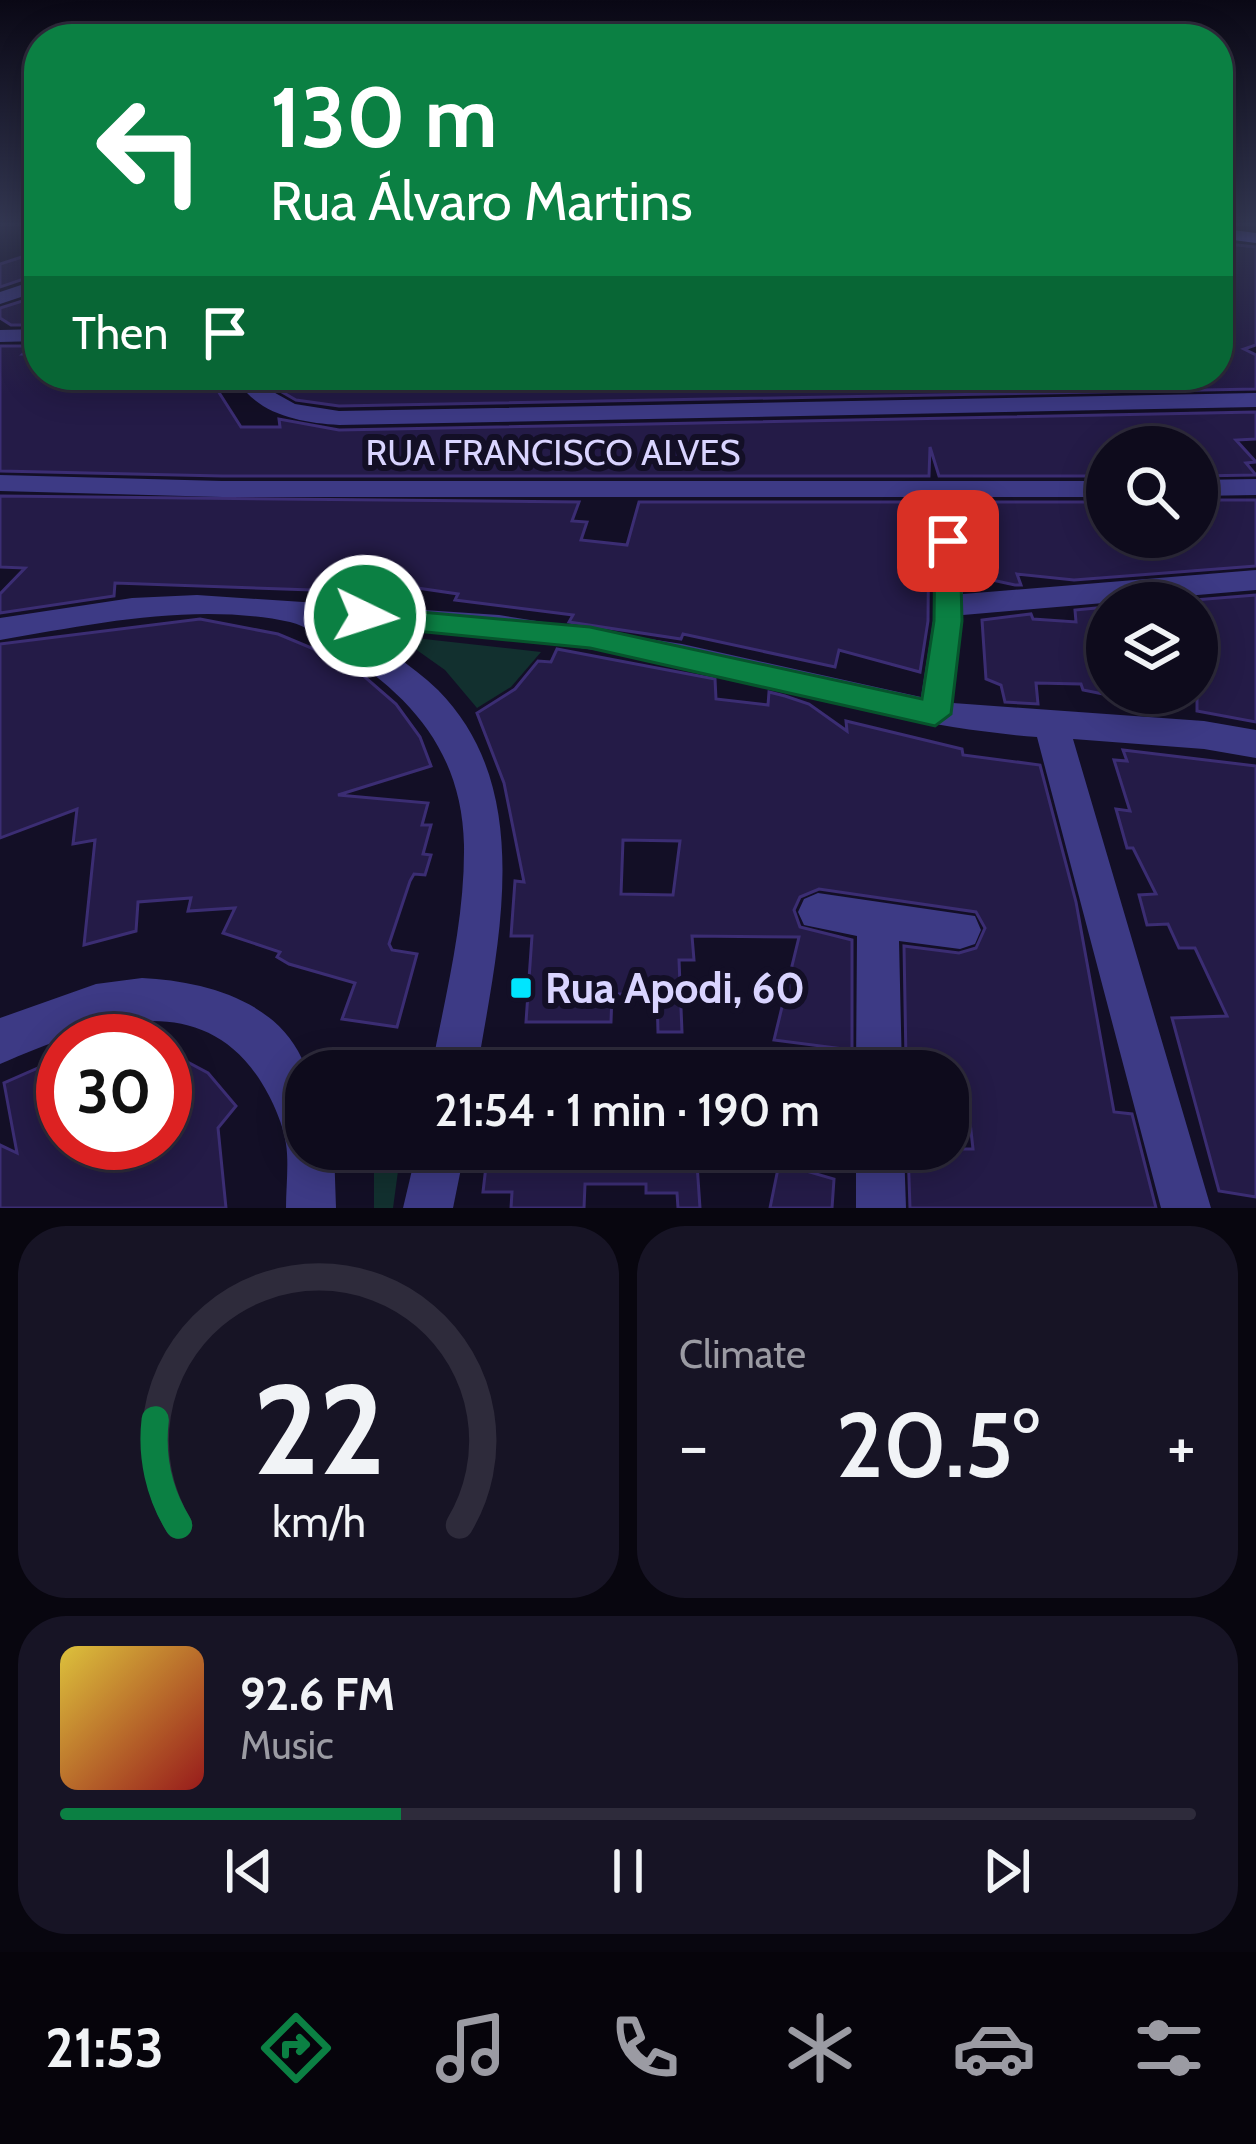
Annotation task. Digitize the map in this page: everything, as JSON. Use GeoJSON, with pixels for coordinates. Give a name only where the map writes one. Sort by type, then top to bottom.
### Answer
{"type":"FeatureCollection","features":[{"type":"Feature","properties":{"kind":"street"},"geometry":{"type":"LineString","coordinates":[[257,390],[272,405],[302,414],[392,419],[1256,400]]}},
{"type":"Feature","properties":{"kind":"street","name":"RUA FRANCISCO ALVES"},"geometry":{"type":"LineString","coordinates":[[0,483],[222,489],[1086,489]]}},
{"type":"Feature","properties":{"kind":"street"},"geometry":{"type":"LineString","coordinates":[[1218,488],[1256,487]]}},
{"type":"Feature","properties":{"kind":"street"},"geometry":{"type":"LineString","coordinates":[[935,714],[943,685],[950,488]]}},
{"type":"Feature","properties":{"kind":"street"},"geometry":{"type":"LineString","coordinates":[[946,606],[1256,580]]}},
{"type":"Feature","properties":{"kind":"street"},"geometry":{"type":"LineString","coordinates":[[0,629],[132,608],[197,605],[298,611],[338,626],[439,714],[461,750],[478,800],[484,844],[457,1050]]}},
{"type":"Feature","properties":{"kind":"street"},"geometry":{"type":"LineString","coordinates":[[383,663],[398,619]]}},
{"type":"Feature","properties":{"kind":"street"},"geometry":{"type":"LineString","coordinates":[[338,626],[398,619],[590,638],[935,714],[1052,727],[1204,735],[1256,744]]}},
{"type":"Feature","properties":{"kind":"street"},"geometry":{"type":"LineString","coordinates":[[1052,727],[1186,1208]]}},
{"type":"Feature","properties":{"kind":"street"},"geometry":{"type":"LineString","coordinates":[[818,912],[960,930]]}},
{"type":"Feature","properties":{"kind":"street"},"geometry":{"type":"LineString","coordinates":[[878,920],[879,1050]]}},
{"type":"Feature","properties":{"kind":"street"},"geometry":{"type":"LineString","coordinates":[[0,1041],[116,998],[153,997],[234,1018],[270,1047],[285,1070]]}},
{"type":"Feature","properties":{"kind":"street"},"geometry":{"type":"LineString","coordinates":[[310,1170],[310,1208]]}},
{"type":"Feature","properties":{"kind":"street"},"geometry":{"type":"LineString","coordinates":[[428,1208],[436,1170]]}},
{"type":"Feature","properties":{"kind":"street"},"geometry":{"type":"LineString","coordinates":[[880,1170],[881,1208]]}},
{"type":"Feature","properties":{"kind":"green space"},"geometry":{"type":"Polygon","coordinates":[[[397,636],[541,652],[511,687],[477,708],[445,670],[397,636]]]}},
{"type":"Feature","properties":{"kind":"green space"},"geometry":{"type":"Polygon","coordinates":[[[374,1170],[398,1170],[393,1208],[374,1208],[374,1170]]]}},
{"type":"Feature","properties":{"kind":"building"},"geometry":{"type":"Polygon","coordinates":[[[1233,281],[1256,281],[1256,345],[1244,349],[1256,355],[1256,389],[1233,389],[1233,281]]]}},
{"type":"Feature","properties":{"kind":"building"},"geometry":{"type":"Polygon","coordinates":[[[24,300],[24,325],[11,325],[0,318],[0,308],[24,300]]]}},
{"type":"Feature","properties":{"kind":"building"},"geometry":{"type":"Polygon","coordinates":[[[0,346],[24,346],[24,390],[217,390],[241,427],[280,427],[279,419],[339,430],[1256,412],[1256,439],[1236,440],[1256,462],[1246,463],[1256,475],[1218,476],[1218,426],[1086,426],[1086,476],[939,476],[930,447],[929,476],[222,476],[0,471],[0,346]]]}},
{"type":"Feature","properties":{"kind":"building"},"geometry":{"type":"Polygon","coordinates":[[[279,390],[1202,390],[339,406],[296,400],[279,390]]]}},
{"type":"Feature","properties":{"kind":"building"},"geometry":{"type":"Polygon","coordinates":[[[0,496],[579,502],[572,521],[587,522],[581,540],[627,545],[639,502],[929,502],[928,621],[920,672],[839,650],[835,667],[683,634],[681,639],[569,622],[573,615],[455,600],[458,594],[376,582],[371,592],[115,583],[114,596],[0,613],[0,594],[25,568],[0,567],[0,496]]]}},
{"type":"Feature","properties":{"kind":"building"},"geometry":{"type":"Polygon","coordinates":[[[1218,500],[1256,500],[1256,566],[1074,580],[1017,574],[1021,585],[969,575],[967,502],[1086,502],[1086,558],[1218,558],[1218,500]]]}},
{"type":"Feature","properties":{"kind":"building"},"geometry":{"type":"Polygon","coordinates":[[[1256,595],[1256,722],[1213,714],[1218,714],[1218,598],[1256,595]]]}},
{"type":"Feature","properties":{"kind":"building"},"geometry":{"type":"Polygon","coordinates":[[[1086,609],[1086,691],[1081,684],[1036,683],[1038,704],[1005,702],[1001,685],[986,679],[982,620],[1031,614],[1033,619],[1076,622],[1075,610],[1086,609]]]}},
{"type":"Feature","properties":{"kind":"building"},"geometry":{"type":"Polygon","coordinates":[[[200,619],[278,634],[350,664],[396,704],[420,737],[431,766],[338,795],[428,803],[422,825],[431,825],[423,854],[431,855],[425,875],[414,874],[410,881],[389,944],[392,950],[417,954],[397,1027],[342,1019],[355,983],[289,964],[277,957],[280,952],[223,933],[235,908],[188,911],[191,898],[138,902],[136,931],[84,945],[95,840],[73,844],[77,809],[0,838],[0,644],[200,619]]]}},
{"type":"Feature","properties":{"kind":"building"},"geometry":{"type":"Polygon","coordinates":[[[557,649],[715,679],[716,699],[768,705],[769,692],[809,704],[847,731],[846,721],[962,749],[963,755],[1040,765],[1076,902],[1114,1112],[1132,1114],[1156,1208],[910,1208],[909,1170],[969,1170],[969,1149],[973,1149],[969,1050],[906,1050],[904,946],[959,953],[976,948],[985,928],[976,912],[819,889],[800,897],[794,910],[800,927],[852,940],[852,1050],[774,1040],[799,937],[692,936],[694,960],[679,960],[682,1032],[658,1032],[657,994],[612,994],[611,1022],[526,1022],[532,936],[511,936],[515,881],[524,882],[504,783],[477,713],[515,689],[538,661],[551,662],[557,649]],[[623,840],[621,894],[673,895],[680,841],[623,840]]]}},
{"type":"Feature","properties":{"kind":"building"},"geometry":{"type":"Polygon","coordinates":[[[1123,750],[1256,766],[1256,1197],[1219,1191],[1172,1018],[1227,1016],[1195,948],[1179,948],[1168,924],[1147,925],[1139,895],[1156,894],[1133,848],[1127,848],[1116,809],[1130,811],[1114,760],[1127,761],[1123,750]]]}},
{"type":"Feature","properties":{"kind":"building"},"geometry":{"type":"Polygon","coordinates":[[[192,1064],[208,1073],[236,1106],[218,1128],[226,1208],[0,1208],[0,1145],[17,1153],[4,1083],[36,1069],[36,1170],[192,1170],[192,1064]]]}},
{"type":"Feature","properties":{"kind":"building"},"geometry":{"type":"Polygon","coordinates":[[[486,1170],[697,1170],[700,1208],[678,1208],[677,1193],[646,1193],[646,1184],[585,1184],[584,1208],[511,1208],[512,1192],[483,1192],[486,1170]]]}},
{"type":"Feature","properties":{"kind":"building"},"geometry":{"type":"Polygon","coordinates":[[[778,1170],[806,1170],[834,1179],[832,1208],[770,1208],[778,1170]]]}},
{"type":"Feature","properties":{"kind":"place","name":"Rua Apodi, 60"},"geometry":{"type":"Point","coordinates":[521,988]}},
{"type":"Feature","properties":{"kind":"route"},"geometry":{"type":"LineString","coordinates":[[365,616],[590,638],[935,714],[943,685],[948,621],[948,541]]}}]}
